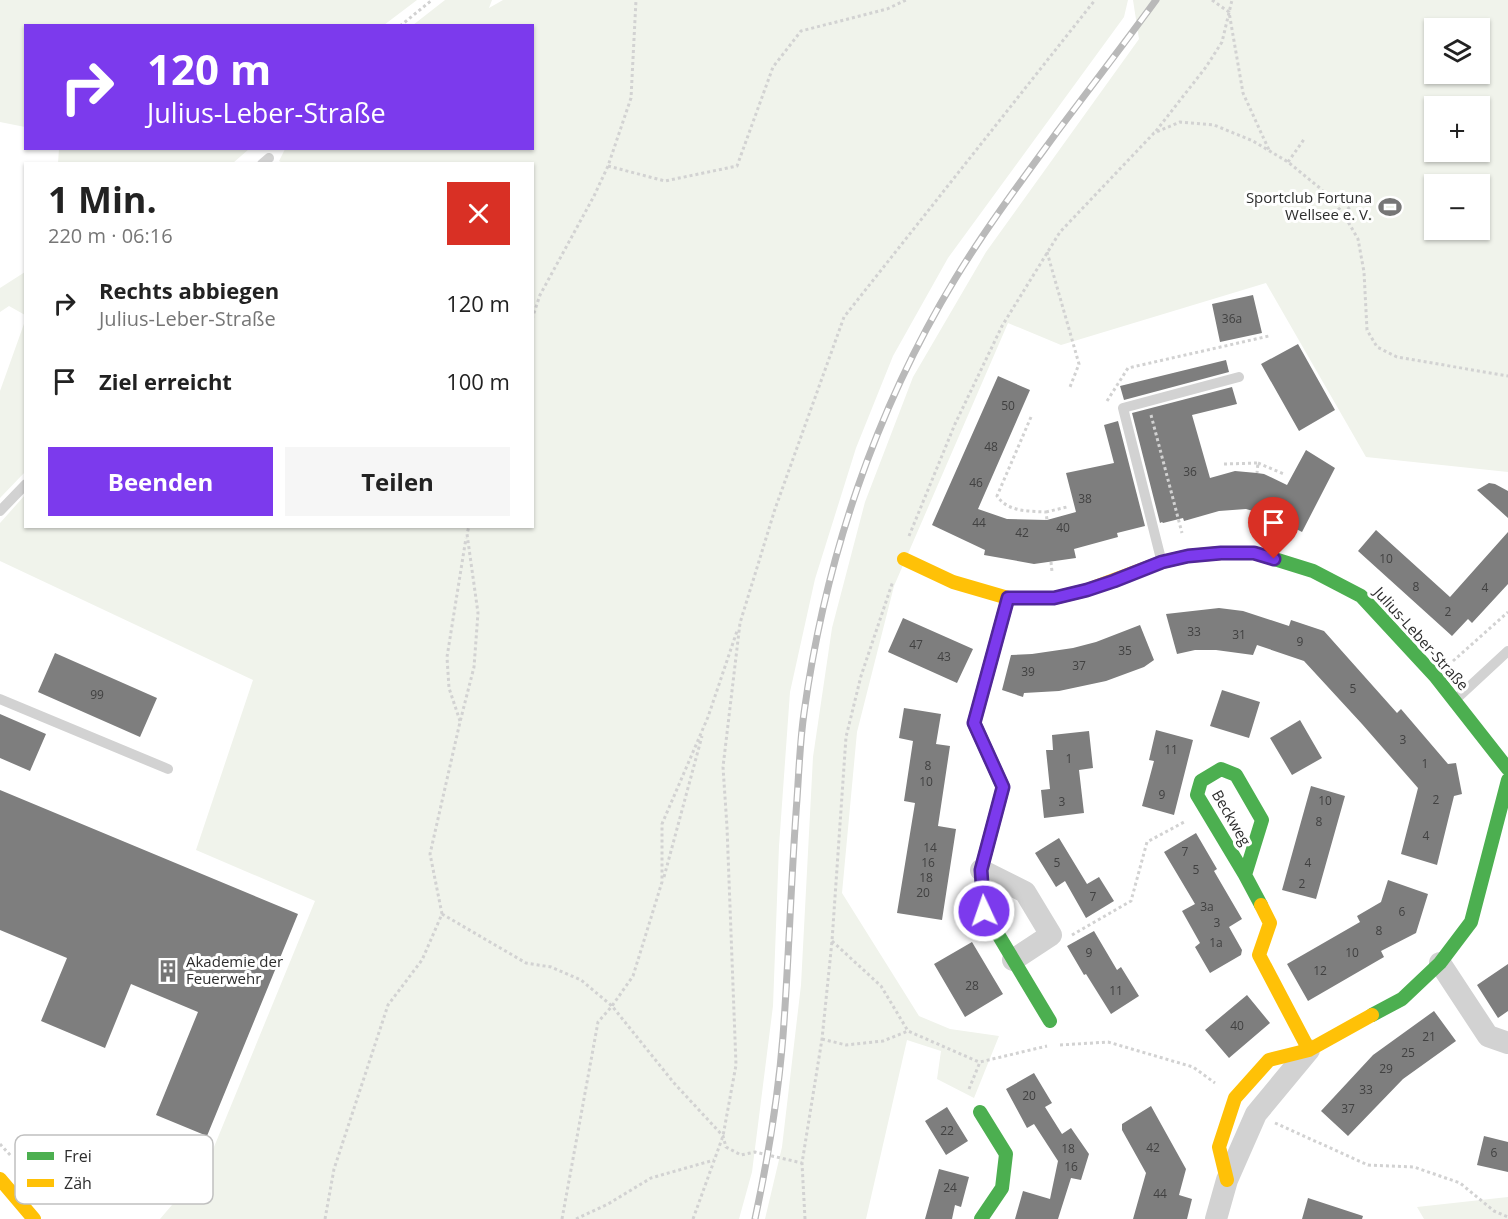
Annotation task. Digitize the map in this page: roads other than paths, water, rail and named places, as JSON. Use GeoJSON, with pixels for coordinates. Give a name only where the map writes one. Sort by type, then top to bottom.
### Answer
{"type":"FeatureCollection","features":[{"type":"Feature","properties":{"kind":"street","name":"Julius-Leber-Straße"},"geometry":{"type":"LineString","coordinates":[[904,559],[953,582],[1008,598],[1054,598],[1087,590],[1162,562],[1188,556],[1221,553],[1254,553],[1313,571],[1360,596],[1436,676],[1508,769]]}},
{"type":"Feature","properties":{"kind":"street"},"geometry":{"type":"LineString","coordinates":[[1008,598],[974,723],[1003,787],[981,870],[984,911],[1050,1022]]}},
{"type":"Feature","properties":{"kind":"street","name":"Beckweg"},"geometry":{"type":"LineString","coordinates":[[1245,875],[1262,820],[1236,775],[1221,769],[1201,781],[1197,795],[1245,875],[1270,923],[1259,955],[1309,1050]]}},
{"type":"Feature","properties":{"kind":"street"},"geometry":{"type":"LineString","coordinates":[[1227,1180],[1219,1147],[1235,1098],[1269,1060],[1309,1050],[1402,999],[1440,963],[1471,922],[1508,780]]}},
{"type":"Feature","properties":{"kind":"street"},"geometry":{"type":"LineString","coordinates":[[981,870],[1025,892],[1051,935],[1013,960]]}},
{"type":"Feature","properties":{"kind":"street"},"geometry":{"type":"LineString","coordinates":[[1440,963],[1488,1036],[1508,1043]]}},
{"type":"Feature","properties":{"kind":"street"},"geometry":{"type":"LineString","coordinates":[[1216,1219],[1227,1180],[1256,1114],[1309,1050]]}},
{"type":"Feature","properties":{"kind":"street"},"geometry":{"type":"LineString","coordinates":[[980,1112],[1006,1154],[1002,1188],[981,1219]]}},
{"type":"Feature","properties":{"kind":"street"},"geometry":{"type":"LineString","coordinates":[[0,1179],[15,1197]]}},
{"type":"Feature","properties":{"kind":"street"},"geometry":{"type":"LineString","coordinates":[[21,1204],[34,1219]]}},
{"type":"Feature","properties":{"kind":"lane"},"geometry":{"type":"LineString","coordinates":[[1162,562],[1123,408],[1239,377]]}},
{"type":"Feature","properties":{"kind":"lane"},"geometry":{"type":"LineString","coordinates":[[0,511],[24,486]]}},
{"type":"Feature","properties":{"kind":"lane"},"geometry":{"type":"LineString","coordinates":[[1455,700],[1508,651]]}},
{"type":"Feature","properties":{"kind":"lane"},"geometry":{"type":"LineString","coordinates":[[0,699],[168,769]]}},
{"type":"Feature","properties":{"kind":"railway"},"geometry":{"type":"LineString","coordinates":[[755,1219],[772,1128],[781,1059],[804,713],[825,599],[857,488],[901,381],[926,329],[955,279],[1018,186],[1156,0]]}},
{"type":"Feature","properties":{"kind":"place","name":"Sportclub Fortuna Wellsee e. V."},"geometry":{"type":"Point","coordinates":[1390,207]}},
{"type":"Feature","properties":{"kind":"place","name":"Akademie der Feuerwehr"},"geometry":{"type":"Point","coordinates":[168,971]}}]}
